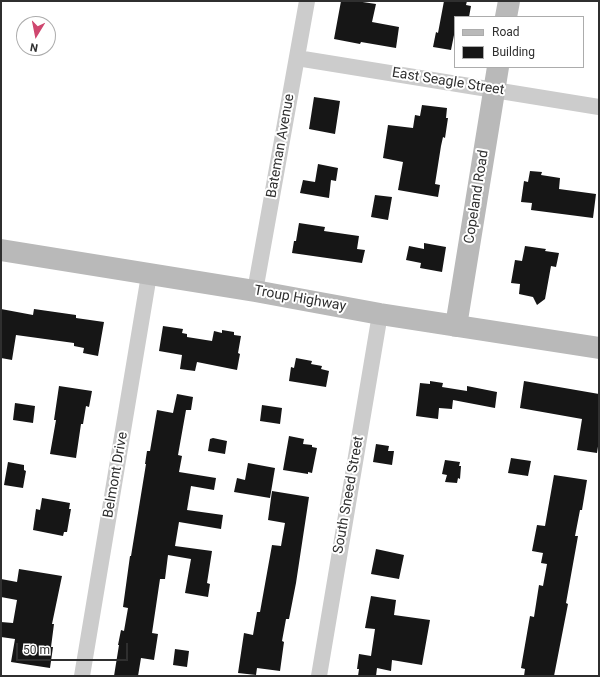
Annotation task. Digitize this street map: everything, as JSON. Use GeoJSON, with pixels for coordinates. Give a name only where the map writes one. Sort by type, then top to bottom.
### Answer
{"type":"FeatureCollection","features":[{"type":"Feature","properties":{"kind":"main road"},"geometry":{"type":"LineString","coordinates":[[506,16],[509,1]]}},
{"type":"Feature","properties":{"kind":"main road","name":"Copeland Road"},"geometry":{"type":"LineString","coordinates":[[456,326],[498,68]]}},
{"type":"Feature","properties":{"kind":"main road","name":"Troup Highway"},"geometry":{"type":"LineString","coordinates":[[1,250],[254,291],[380,314],[599,348]]}},
{"type":"Feature","properties":{"kind":"street","name":"Bateman Avenue"},"geometry":{"type":"LineString","coordinates":[[254,291],[307,1]]}},
{"type":"Feature","properties":{"kind":"street","name":"East Seagle Street"},"geometry":{"type":"LineString","coordinates":[[297,58],[599,107]]}},
{"type":"Feature","properties":{"kind":"street","name":"Belmont Drive"},"geometry":{"type":"LineString","coordinates":[[82,676],[150,274]]}},
{"type":"Feature","properties":{"kind":"street","name":"South Sneed Street"},"geometry":{"type":"LineString","coordinates":[[319,676],[380,314]]}},
{"type":"Feature","properties":{"kind":"building"},"geometry":{"type":"Polygon","coordinates":[[[341,1],[356,1],[376,4],[372,22],[399,27],[396,48],[361,42],[360,44],[334,39],[341,1]]]}},
{"type":"Feature","properties":{"kind":"building"},"geometry":{"type":"Polygon","coordinates":[[[444,1],[467,1],[466,5],[471,6],[469,16],[454,16],[454,35],[451,50],[433,47],[436,32],[438,33],[444,1]]]}},
{"type":"Feature","properties":{"kind":"building"},"geometry":{"type":"Polygon","coordinates":[[[314,97],[340,101],[335,134],[309,129],[314,97]]]}},
{"type":"Feature","properties":{"kind":"building"},"geometry":{"type":"Polygon","coordinates":[[[422,105],[447,108],[446,118],[448,118],[445,138],[443,137],[435,184],[440,185],[438,197],[398,190],[403,162],[383,158],[388,125],[413,128],[415,115],[420,116],[422,105]]]}},
{"type":"Feature","properties":{"kind":"building"},"geometry":{"type":"Polygon","coordinates":[[[318,164],[338,168],[336,181],[331,180],[329,198],[300,193],[303,180],[315,182],[318,164]]]}},
{"type":"Feature","properties":{"kind":"building"},"geometry":{"type":"Polygon","coordinates":[[[530,171],[542,172],[541,175],[560,178],[559,189],[596,194],[593,218],[531,210],[532,203],[521,202],[524,181],[528,182],[530,171]]]}},
{"type":"Feature","properties":{"kind":"building"},"geometry":{"type":"Polygon","coordinates":[[[375,195],[392,197],[388,220],[371,217],[375,195]]]}},
{"type":"Feature","properties":{"kind":"building"},"geometry":{"type":"Polygon","coordinates":[[[299,223],[325,227],[324,231],[359,236],[357,249],[365,250],[362,263],[292,253],[299,223]]]}},
{"type":"Feature","properties":{"kind":"building"},"geometry":{"type":"Polygon","coordinates":[[[424,243],[446,247],[442,272],[420,268],[421,263],[406,260],[409,246],[424,249],[424,243]]]}},
{"type":"Feature","properties":{"kind":"building"},"geometry":{"type":"Polygon","coordinates":[[[525,246],[546,249],[545,251],[559,253],[556,267],[551,266],[545,299],[537,305],[533,297],[519,294],[520,284],[511,283],[515,260],[522,261],[525,246]]]}},
{"type":"Feature","properties":{"kind":"building"},"geometry":{"type":"Polygon","coordinates":[[[1,309],[33,315],[34,309],[76,315],[76,318],[104,322],[98,356],[83,353],[84,348],[74,346],[74,343],[16,335],[12,360],[1,358],[1,309]]]}},
{"type":"Feature","properties":{"kind":"building"},"geometry":{"type":"Polygon","coordinates":[[[163,326],[183,329],[182,333],[187,334],[187,337],[212,341],[214,331],[222,333],[222,330],[234,332],[234,335],[241,336],[237,370],[197,362],[195,371],[180,369],[182,355],[159,351],[163,326]]]}},
{"type":"Feature","properties":{"kind":"building"},"geometry":{"type":"Polygon","coordinates":[[[296,358],[312,361],[311,364],[322,366],[321,369],[329,371],[326,387],[289,381],[291,367],[294,368],[296,358]]]}},
{"type":"Feature","properties":{"kind":"building"},"geometry":{"type":"Polygon","coordinates":[[[430,381],[443,383],[442,387],[467,391],[467,386],[497,392],[495,408],[453,400],[452,409],[439,408],[438,419],[416,416],[420,383],[430,384],[430,381]]]}},
{"type":"Feature","properties":{"kind":"building"},"geometry":{"type":"Polygon","coordinates":[[[524,381],[599,394],[599,440],[597,453],[577,450],[582,419],[520,408],[524,381]]]}},
{"type":"Feature","properties":{"kind":"building"},"geometry":{"type":"Polygon","coordinates":[[[59,386],[92,391],[89,407],[86,406],[83,424],[81,424],[76,458],[50,454],[56,420],[54,420],[59,386]]]}},
{"type":"Feature","properties":{"kind":"building"},"geometry":{"type":"Polygon","coordinates":[[[177,394],[193,397],[191,410],[186,410],[178,455],[182,456],[179,472],[216,478],[214,490],[191,486],[187,510],[223,515],[221,529],[179,522],[175,546],[212,551],[207,583],[210,584],[208,597],[185,593],[191,559],[168,555],[165,579],[160,579],[152,633],[158,634],[154,660],[141,658],[138,676],[114,676],[121,630],[124,631],[128,608],[123,607],[147,451],[150,451],[157,410],[173,413],[177,394]]]}},
{"type":"Feature","properties":{"kind":"building"},"geometry":{"type":"Polygon","coordinates":[[[15,403],[35,406],[33,423],[13,420],[15,403]]]}},
{"type":"Feature","properties":{"kind":"building"},"geometry":{"type":"Polygon","coordinates":[[[262,405],[282,408],[280,424],[260,421],[262,405]]]}},
{"type":"Feature","properties":{"kind":"building"},"geometry":{"type":"Polygon","coordinates":[[[289,436],[304,439],[303,444],[312,445],[312,447],[317,448],[312,473],[308,472],[308,474],[283,470],[289,436]]]}},
{"type":"Feature","properties":{"kind":"building"},"geometry":{"type":"Polygon","coordinates":[[[213,438],[227,441],[225,454],[208,451],[210,439],[213,438]]]}},
{"type":"Feature","properties":{"kind":"building"},"geometry":{"type":"Polygon","coordinates":[[[376,444],[389,446],[388,451],[394,451],[392,465],[373,462],[376,444]]]}},
{"type":"Feature","properties":{"kind":"building"},"geometry":{"type":"Polygon","coordinates":[[[511,458],[531,461],[528,476],[508,473],[511,458]]]}},
{"type":"Feature","properties":{"kind":"building"},"geometry":{"type":"Polygon","coordinates":[[[445,460],[460,462],[460,479],[458,478],[457,483],[445,482],[447,475],[442,474],[445,460]]]}},
{"type":"Feature","properties":{"kind":"building"},"geometry":{"type":"Polygon","coordinates":[[[8,462],[24,465],[24,470],[26,471],[23,488],[4,485],[8,462]]]}},
{"type":"Feature","properties":{"kind":"building"},"geometry":{"type":"Polygon","coordinates":[[[248,463],[275,468],[270,498],[234,492],[237,478],[245,480],[248,463]]]}},
{"type":"Feature","properties":{"kind":"building"},"geometry":{"type":"Polygon","coordinates":[[[554,475],[587,480],[582,510],[580,510],[575,536],[578,536],[566,603],[568,604],[554,676],[524,676],[525,669],[521,668],[530,616],[534,617],[539,585],[543,586],[547,564],[541,563],[543,553],[532,551],[537,525],[545,526],[554,475]]]}},
{"type":"Feature","properties":{"kind":"building"},"geometry":{"type":"Polygon","coordinates":[[[272,491],[309,497],[296,583],[289,619],[286,619],[282,641],[284,642],[280,671],[257,668],[256,675],[238,673],[244,633],[253,635],[257,612],[260,612],[272,545],[281,546],[285,523],[268,520],[272,491]]]}},
{"type":"Feature","properties":{"kind":"building"},"geometry":{"type":"Polygon","coordinates":[[[42,498],[70,503],[69,509],[71,509],[67,532],[64,532],[63,536],[33,530],[36,509],[40,510],[42,498]]]}},
{"type":"Feature","properties":{"kind":"building"},"geometry":{"type":"Polygon","coordinates":[[[376,549],[404,555],[399,579],[371,574],[376,549]]]}},
{"type":"Feature","properties":{"kind":"building"},"geometry":{"type":"Polygon","coordinates":[[[19,569],[62,576],[52,624],[54,624],[51,647],[53,647],[50,668],[11,662],[15,639],[1,637],[1,622],[13,623],[17,600],[1,597],[1,579],[17,582],[19,569]]]}},
{"type":"Feature","properties":{"kind":"building"},"geometry":{"type":"Polygon","coordinates":[[[371,596],[396,600],[394,615],[430,620],[422,665],[392,660],[391,671],[377,668],[376,676],[358,676],[359,669],[357,669],[359,654],[371,656],[375,629],[365,628],[371,596]]]}},
{"type":"Feature","properties":{"kind":"building"},"geometry":{"type":"Polygon","coordinates":[[[175,649],[189,651],[187,667],[173,665],[175,649]]]}}]}
